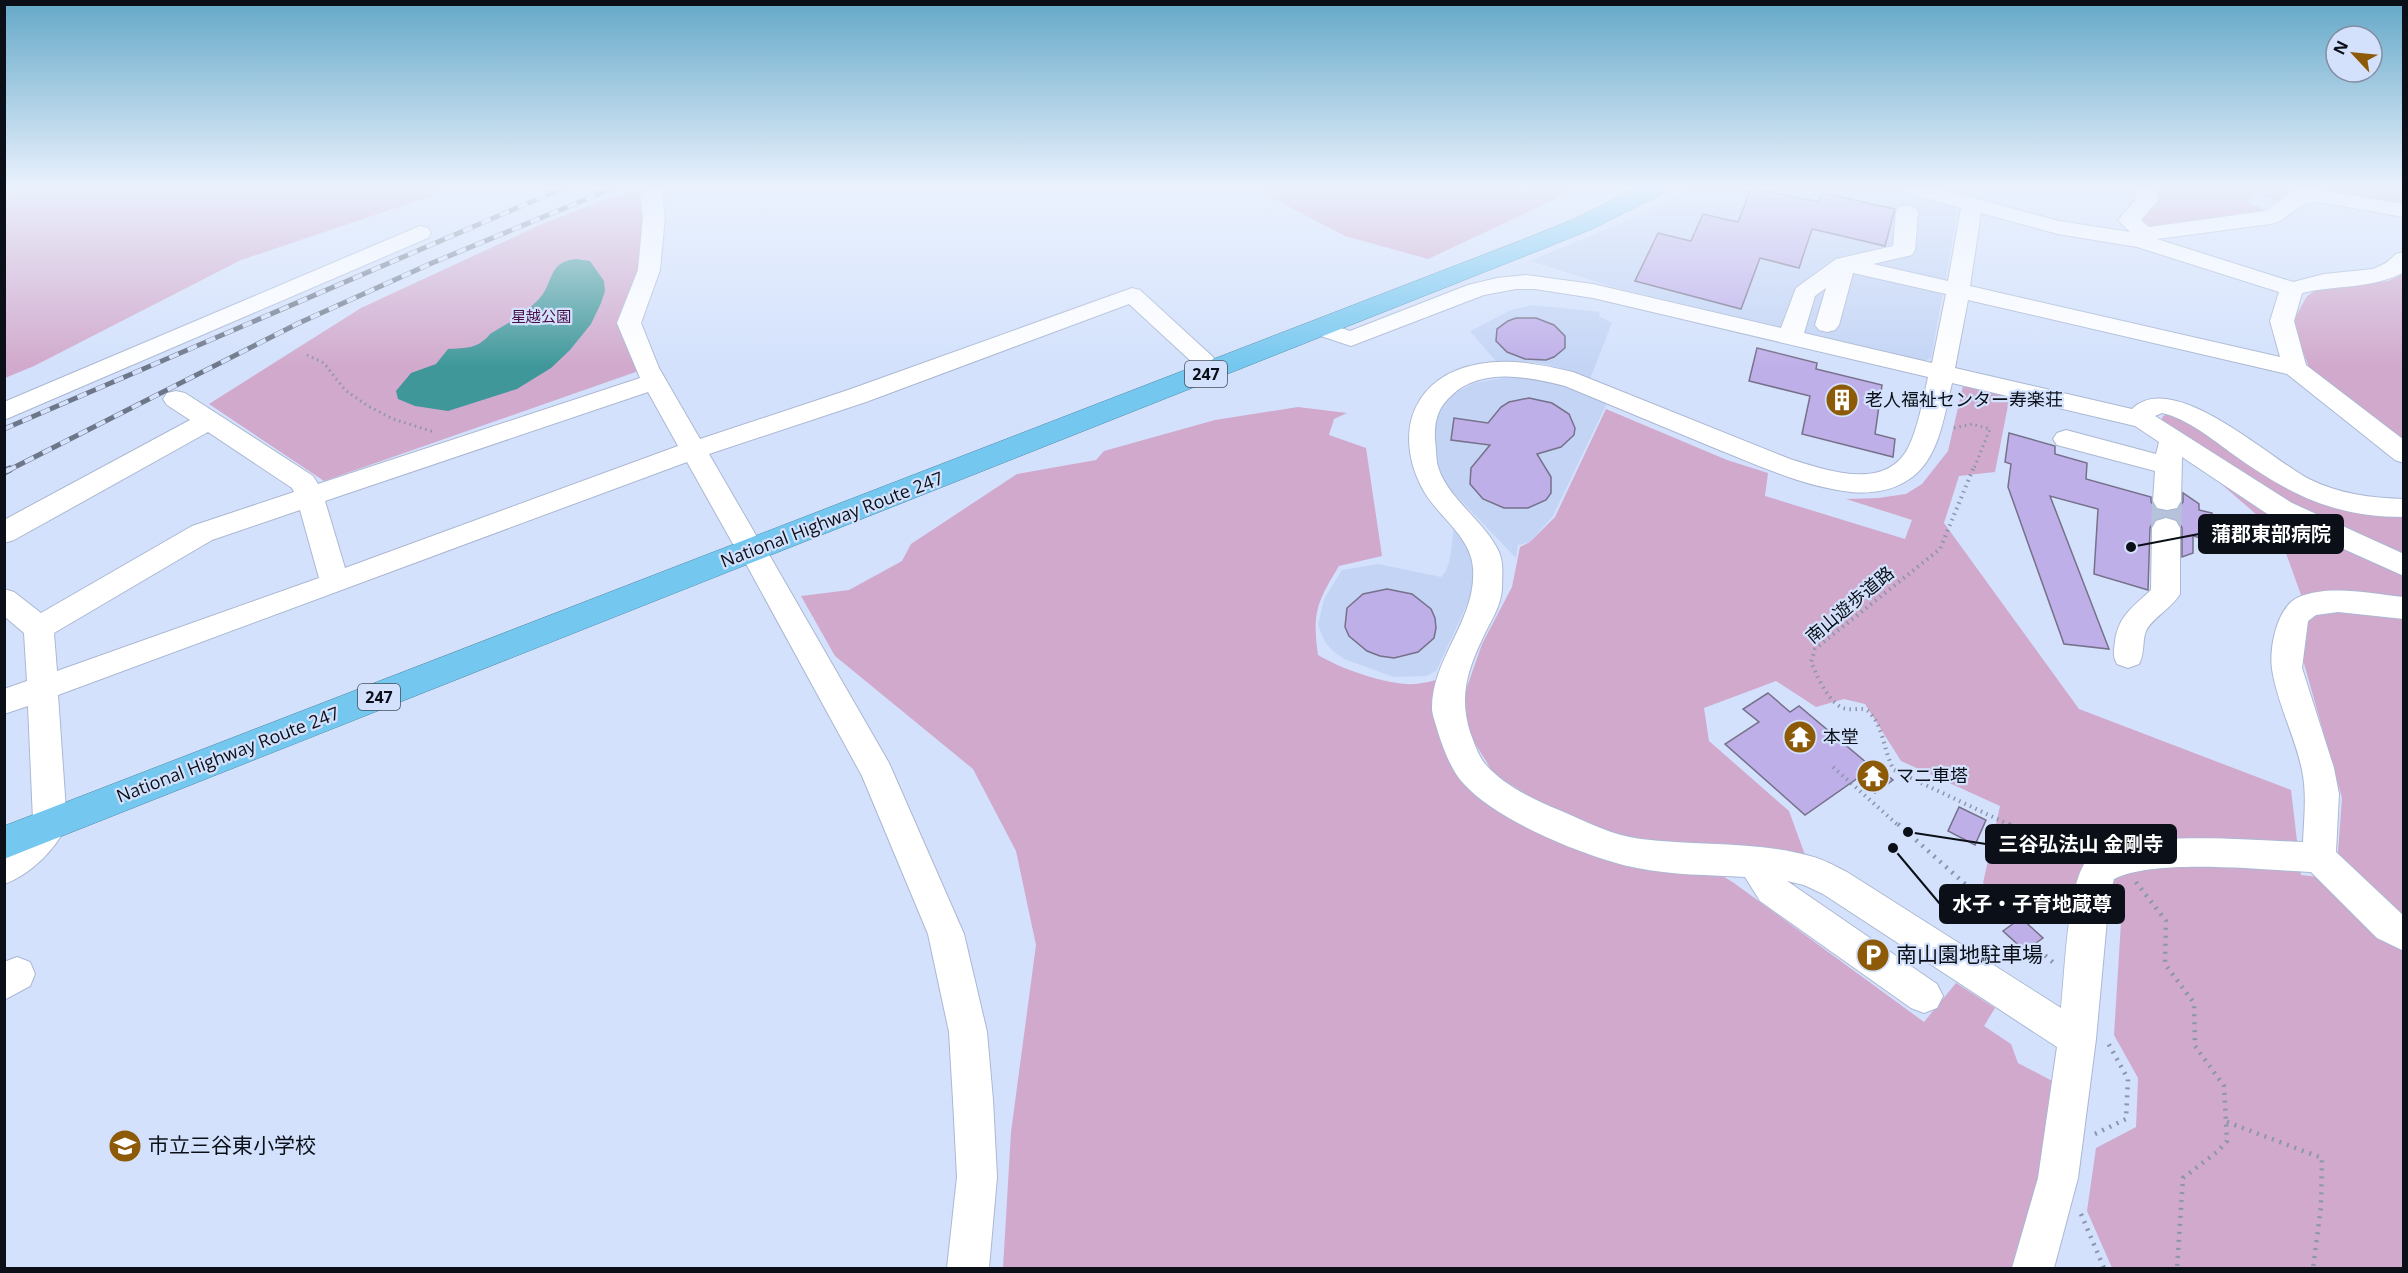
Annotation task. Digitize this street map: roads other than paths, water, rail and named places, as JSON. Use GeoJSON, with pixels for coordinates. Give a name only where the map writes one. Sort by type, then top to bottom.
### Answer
{"type":"FeatureCollection","features":[{"type":"Feature","properties":{"kind":"highway","name":"National Highway Route 247"},"geometry":{"type":"LineString","coordinates":[[748,544],[1202,358],[1488,247]]}},
{"type":"Feature","properties":{"kind":"highway","name":"National Highway Route 247"},"geometry":{"type":"LineString","coordinates":[[4,843],[49,815],[748,544],[1320,328],[1524,247]]}},
{"type":"Feature","properties":{"kind":"highway","name":"National Highway Route 247"},"geometry":{"type":"LineString","coordinates":[[4,822],[49,815]]}},
{"type":"Feature","properties":{"kind":"street"},"geometry":{"type":"LineString","coordinates":[[4,412],[387,247]]}},
{"type":"Feature","properties":{"kind":"street"},"geometry":{"type":"LineString","coordinates":[[651,247],[649,270],[629,323],[647,368],[877,773],[946,934],[968,1032],[977,1177],[968,1269]]}},
{"type":"Feature","properties":{"kind":"street"},"geometry":{"type":"LineString","coordinates":[[1790,338],[1804,293],[1844,264],[1904,250],[1904,247]]}},
{"type":"Feature","properties":{"kind":"street"},"geometry":{"type":"LineString","coordinates":[[1958,247],[1958,291],[1943,374],[1925,434],[1915,459],[1897,475],[1873,482],[1846,482],[1781,465],[1573,380],[1539,372],[1489,370],[1453,380],[1436,395],[1425,411],[1422,432],[1424,464],[1435,488],[1480,543],[1486,555],[1487,592],[1482,610],[1463,647],[1452,676],[1448,711],[1458,744],[1474,774],[1518,808],[1605,845],[1639,854],[1755,862],[1811,871],[1835,883],[2090,1037]]}},
{"type":"Feature","properties":{"kind":"street"},"geometry":{"type":"LineString","coordinates":[[2170,247],[2292,289],[2324,281],[2377,275],[2394,268],[2403,259]]}},
{"type":"Feature","properties":{"kind":"street"},"geometry":{"type":"LineString","coordinates":[[1844,264],[2295,368],[2403,454]]}},
{"type":"Feature","properties":{"kind":"street"},"geometry":{"type":"LineString","coordinates":[[1827,325],[1844,264]]}},
{"type":"Feature","properties":{"kind":"street"},"geometry":{"type":"LineString","coordinates":[[1320,328],[1351,339],[1476,290],[1499,284],[1527,282],[1556,284],[1593,291],[2143,420],[2282,510],[2403,566]]}},
{"type":"Feature","properties":{"kind":"street"},"geometry":{"type":"LineString","coordinates":[[2292,289],[2283,321],[2295,368]]}},
{"type":"Feature","properties":{"kind":"street"},"geometry":{"type":"LineString","coordinates":[[4,702],[694,450],[857,396],[1132,295],[1202,358]]}},
{"type":"Feature","properties":{"kind":"street"},"geometry":{"type":"LineString","coordinates":[[39,628],[202,532],[655,381]]}},
{"type":"Feature","properties":{"kind":"street"},"geometry":{"type":"LineString","coordinates":[[176,399],[303,482],[310,496],[335,583]]}},
{"type":"Feature","properties":{"kind":"street"},"geometry":{"type":"LineString","coordinates":[[2143,420],[2142,414],[2147,409],[2161,404],[2182,410],[2199,419],[2272,470],[2301,486],[2335,500],[2379,509],[2403,508]]}},
{"type":"Feature","properties":{"kind":"street"},"geometry":{"type":"LineString","coordinates":[[4,533],[209,421]]}},
{"type":"Feature","properties":{"kind":"street"},"geometry":{"type":"LineString","coordinates":[[2128,656],[2132,626],[2165,594],[2169,438]]}},
{"type":"Feature","properties":{"kind":"street"},"geometry":{"type":"LineString","coordinates":[[2066,439],[2167,495]]}},
{"type":"Feature","properties":{"kind":"street"},"geometry":{"type":"LineString","coordinates":[[2099,467],[2167,495]]}},
{"type":"Feature","properties":{"kind":"street"},"geometry":{"type":"LineString","coordinates":[[4,600],[39,628],[49,815],[19,859],[4,869]]}},
{"type":"Feature","properties":{"kind":"street"},"geometry":{"type":"LineString","coordinates":[[2319,858],[2322,794],[2318,768],[2287,668],[2291,629],[2295,615],[2308,606],[2330,602],[2403,608]]}},
{"type":"Feature","properties":{"kind":"street"},"geometry":{"type":"LineString","coordinates":[[2033,1269],[2058,1178],[2090,1037],[2091,898],[2094,881],[2101,868],[2124,857],[2153,853],[2319,858],[2391,927],[2403,935]]}},
{"type":"Feature","properties":{"kind":"street"},"geometry":{"type":"LineString","coordinates":[[1755,862],[1772,890],[1924,996]]}},
{"type":"Feature","properties":{"kind":"tunnel"},"geometry":{"type":"LineString","coordinates":[[2166,528],[2167,501]]}},
{"type":"Feature","properties":{"kind":"railway"},"geometry":{"type":"LineString","coordinates":[[4,429],[425,247]]}},
{"type":"Feature","properties":{"kind":"railway"},"geometry":{"type":"LineString","coordinates":[[7,471],[299,323],[470,247]]}},
{"type":"Feature","properties":{"kind":"railway"},"geometry":{"type":"LineString","coordinates":[[4,472],[10,469]]}},
{"type":"Feature","properties":{"kind":"place","name":"老人福祉センター寿楽荘"},"geometry":{"type":"Point","coordinates":[1842,400]}},
{"type":"Feature","properties":{"kind":"place","name":"蒲郡東部病院"},"geometry":{"type":"Point","coordinates":[2131,547]}},
{"type":"Feature","properties":{"kind":"place","name":"本堂"},"geometry":{"type":"Point","coordinates":[1800,737]}},
{"type":"Feature","properties":{"kind":"place","name":"マニ車塔"},"geometry":{"type":"Point","coordinates":[1873,776]}},
{"type":"Feature","properties":{"kind":"place","name":"三谷弘法山 金剛寺"},"geometry":{"type":"Point","coordinates":[1908,832]}},
{"type":"Feature","properties":{"kind":"place","name":"水子・子育地蔵尊"},"geometry":{"type":"Point","coordinates":[1893,848]}},
{"type":"Feature","properties":{"kind":"place","name":"南山園地駐車場"},"geometry":{"type":"Point","coordinates":[1873,955]}},
{"type":"Feature","properties":{"kind":"place","name":"市立三谷東小学校"},"geometry":{"type":"Point","coordinates":[125,1146]}},
{"type":"Feature","properties":{"kind":"park label","name":"星越公園"},"geometry":{"type":"Point","coordinates":[541,317]}}]}
